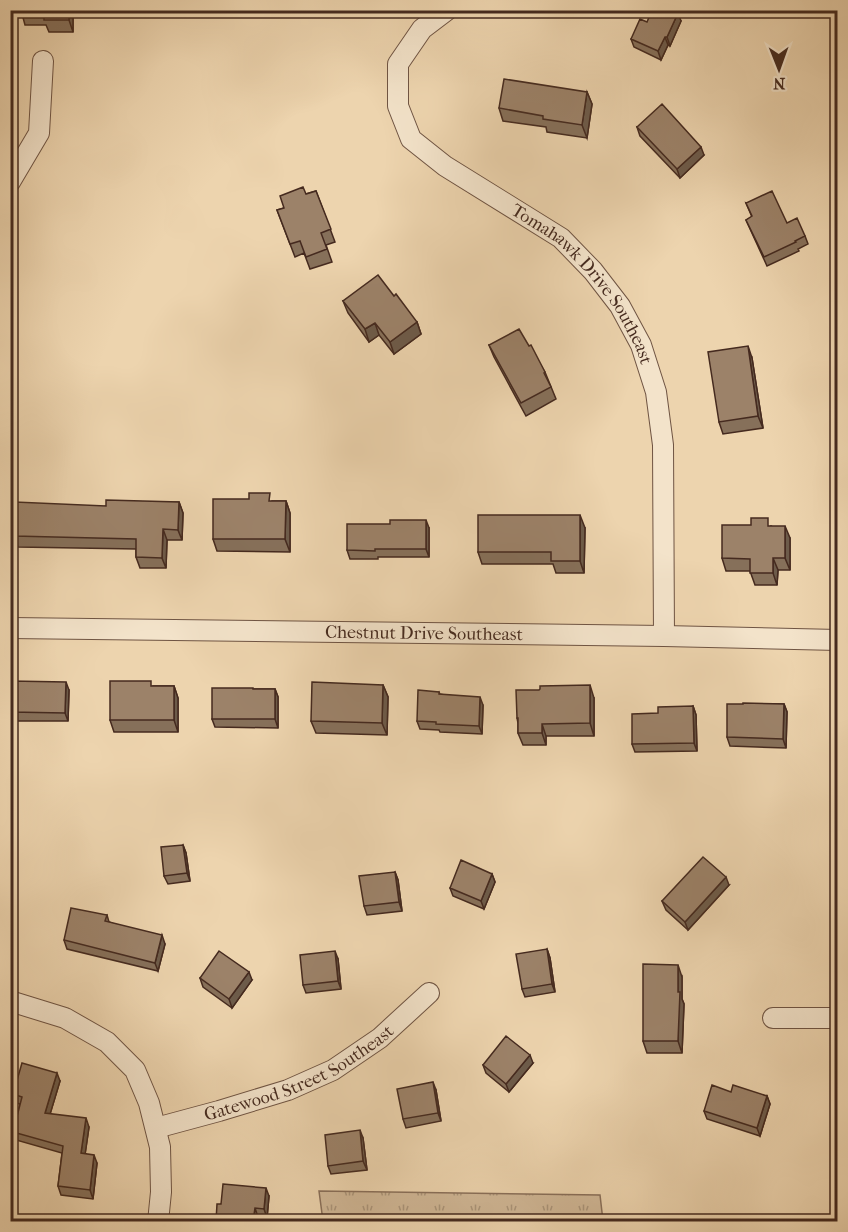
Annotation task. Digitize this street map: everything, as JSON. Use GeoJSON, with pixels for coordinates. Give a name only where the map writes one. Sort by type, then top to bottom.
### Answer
{"type":"FeatureCollection","features":[{"type":"Feature","properties":{"kind":"street","name":"Tomahawk Drive Southeast"},"geometry":{"type":"LineString","coordinates":[[447,10],[422,29],[398,64],[398,106],[411,139],[445,166],[561,238],[593,271],[620,306],[641,345],[657,392],[663,445],[664,636]]}},
{"type":"Feature","properties":{"kind":"street"},"geometry":{"type":"LineString","coordinates":[[10,182],[39,133],[43,61]]}},
{"type":"Feature","properties":{"kind":"street","name":"Chestnut Drive Southeast"},"geometry":{"type":"LineString","coordinates":[[10,628],[837,640]]}},
{"type":"Feature","properties":{"kind":"street","name":"Gatewood Street Southeast"},"geometry":{"type":"LineString","coordinates":[[156,1128],[288,1090],[333,1070],[380,1038],[429,993]]}},
{"type":"Feature","properties":{"kind":"street"},"geometry":{"type":"LineString","coordinates":[[10,1001],[65,1018],[107,1042],[135,1070],[149,1103],[160,1147],[158,1221]]}},
{"type":"Feature","properties":{"kind":"street"},"geometry":{"type":"LineString","coordinates":[[773,1018],[837,1018]]}},
{"type":"Feature","properties":{"kind":"green space"},"geometry":{"type":"Polygon","coordinates":[[[319,1191],[600,1195],[603,1221],[323,1221],[319,1191]]]}},
{"type":"Feature","properties":{"kind":"building"},"geometry":{"type":"Polygon","coordinates":[[[21,10],[69,10],[69,20],[44,20],[44,13],[21,13],[21,10]]]}},
{"type":"Feature","properties":{"kind":"building"},"geometry":{"type":"Polygon","coordinates":[[[652,10],[674,10],[678,13],[658,51],[631,39],[640,19],[647,22],[652,10]]]}},
{"type":"Feature","properties":{"kind":"building"},"geometry":{"type":"Polygon","coordinates":[[[504,79],[587,92],[582,125],[543,119],[543,116],[499,108],[504,79]]]}},
{"type":"Feature","properties":{"kind":"building"},"geometry":{"type":"Polygon","coordinates":[[[662,104],[701,147],[677,169],[637,127],[662,104]]]}},
{"type":"Feature","properties":{"kind":"building"},"geometry":{"type":"Polygon","coordinates":[[[303,187],[306,194],[316,191],[331,229],[321,233],[327,249],[306,257],[300,241],[290,244],[277,210],[284,208],[280,196],[303,187]]]}},
{"type":"Feature","properties":{"kind":"building"},"geometry":{"type":"Polygon","coordinates":[[[772,191],[787,223],[797,218],[805,236],[764,257],[746,220],[752,216],[746,203],[772,191]]]}},
{"type":"Feature","properties":{"kind":"building"},"geometry":{"type":"Polygon","coordinates":[[[378,275],[417,322],[390,342],[375,323],[365,329],[343,301],[378,275]]]}},
{"type":"Feature","properties":{"kind":"building"},"geometry":{"type":"Polygon","coordinates":[[[519,329],[529,346],[531,345],[551,387],[521,403],[489,345],[519,329]]]}},
{"type":"Feature","properties":{"kind":"building"},"geometry":{"type":"Polygon","coordinates":[[[748,346],[758,416],[719,422],[708,352],[748,346]]]}},
{"type":"Feature","properties":{"kind":"building"},"geometry":{"type":"Polygon","coordinates":[[[249,493],[270,493],[269,501],[286,501],[285,539],[213,539],[213,499],[249,499],[249,493]]]}},
{"type":"Feature","properties":{"kind":"building"},"geometry":{"type":"Polygon","coordinates":[[[106,500],[179,502],[178,530],[163,529],[162,558],[136,557],[136,539],[14,536],[15,502],[106,506],[106,500]]]}},
{"type":"Feature","properties":{"kind":"building"},"geometry":{"type":"Polygon","coordinates":[[[478,515],[580,515],[580,561],[551,561],[551,552],[478,552],[478,515]]]}},
{"type":"Feature","properties":{"kind":"building"},"geometry":{"type":"Polygon","coordinates":[[[751,518],[768,518],[768,526],[785,526],[785,558],[773,558],[773,573],[750,573],[750,559],[722,558],[722,525],[751,525],[751,518]]]}},
{"type":"Feature","properties":{"kind":"building"},"geometry":{"type":"Polygon","coordinates":[[[390,520],[426,520],[426,549],[347,550],[347,524],[390,524],[390,520]]]}},
{"type":"Feature","properties":{"kind":"building"},"geometry":{"type":"Polygon","coordinates":[[[10,681],[66,682],[65,713],[10,712],[10,681]]]}},
{"type":"Feature","properties":{"kind":"building"},"geometry":{"type":"Polygon","coordinates":[[[110,681],[151,681],[151,686],[174,686],[174,720],[110,720],[110,681]]]}},
{"type":"Feature","properties":{"kind":"building"},"geometry":{"type":"Polygon","coordinates":[[[312,682],[383,685],[382,723],[311,721],[312,682]]]}},
{"type":"Feature","properties":{"kind":"building"},"geometry":{"type":"Polygon","coordinates":[[[590,685],[590,723],[542,724],[542,733],[518,733],[516,690],[539,690],[540,686],[590,685]]]}},
{"type":"Feature","properties":{"kind":"building"},"geometry":{"type":"Polygon","coordinates":[[[212,688],[275,689],[275,719],[212,719],[212,688]]]}},
{"type":"Feature","properties":{"kind":"building"},"geometry":{"type":"Polygon","coordinates":[[[418,690],[480,697],[479,726],[417,721],[418,690]]]}},
{"type":"Feature","properties":{"kind":"building"},"geometry":{"type":"Polygon","coordinates":[[[727,704],[784,704],[783,739],[727,737],[727,704]]]}},
{"type":"Feature","properties":{"kind":"building"},"geometry":{"type":"Polygon","coordinates":[[[693,706],[694,743],[632,744],[632,714],[658,713],[658,707],[693,706]]]}},
{"type":"Feature","properties":{"kind":"building"},"geometry":{"type":"Polygon","coordinates":[[[183,845],[187,873],[164,876],[161,847],[183,845]]]}},
{"type":"Feature","properties":{"kind":"building"},"geometry":{"type":"Polygon","coordinates":[[[703,857],[726,877],[685,922],[662,901],[703,857]]]}},
{"type":"Feature","properties":{"kind":"building"},"geometry":{"type":"Polygon","coordinates":[[[461,860],[492,874],[481,901],[450,888],[461,860]]]}},
{"type":"Feature","properties":{"kind":"building"},"geometry":{"type":"Polygon","coordinates":[[[395,872],[399,902],[364,906],[359,876],[395,872]]]}},
{"type":"Feature","properties":{"kind":"building"},"geometry":{"type":"Polygon","coordinates":[[[71,908],[107,915],[105,921],[162,935],[155,963],[64,940],[71,908]]]}},
{"type":"Feature","properties":{"kind":"building"},"geometry":{"type":"Polygon","coordinates":[[[547,949],[552,984],[522,989],[516,954],[547,949]]]}},
{"type":"Feature","properties":{"kind":"building"},"geometry":{"type":"Polygon","coordinates":[[[219,951],[249,972],[229,999],[200,978],[219,951]]]}},
{"type":"Feature","properties":{"kind":"building"},"geometry":{"type":"Polygon","coordinates":[[[335,951],[338,981],[303,985],[300,955],[335,951]]]}},
{"type":"Feature","properties":{"kind":"building"},"geometry":{"type":"Polygon","coordinates":[[[643,964],[678,965],[678,992],[680,992],[678,1041],[643,1041],[643,964]]]}},
{"type":"Feature","properties":{"kind":"building"},"geometry":{"type":"Polygon","coordinates":[[[506,1036],[530,1055],[506,1084],[483,1065],[506,1036]]]}},
{"type":"Feature","properties":{"kind":"building"},"geometry":{"type":"Polygon","coordinates":[[[22,1063],[57,1073],[45,1113],[86,1118],[81,1153],[94,1155],[90,1190],[58,1186],[63,1146],[13,1132],[22,1097],[13,1094],[22,1063]]]}},
{"type":"Feature","properties":{"kind":"building"},"geometry":{"type":"Polygon","coordinates":[[[433,1082],[438,1113],[403,1119],[397,1089],[433,1082]]]}},
{"type":"Feature","properties":{"kind":"building"},"geometry":{"type":"Polygon","coordinates":[[[712,1085],[731,1092],[733,1085],[767,1096],[757,1128],[704,1111],[712,1085]]]}},
{"type":"Feature","properties":{"kind":"building"},"geometry":{"type":"Polygon","coordinates":[[[360,1130],[363,1161],[328,1166],[325,1135],[360,1130]]]}},
{"type":"Feature","properties":{"kind":"building"},"geometry":{"type":"Polygon","coordinates":[[[223,1184],[266,1188],[264,1209],[255,1208],[253,1221],[216,1221],[217,1204],[221,1204],[223,1184]]]}}]}
